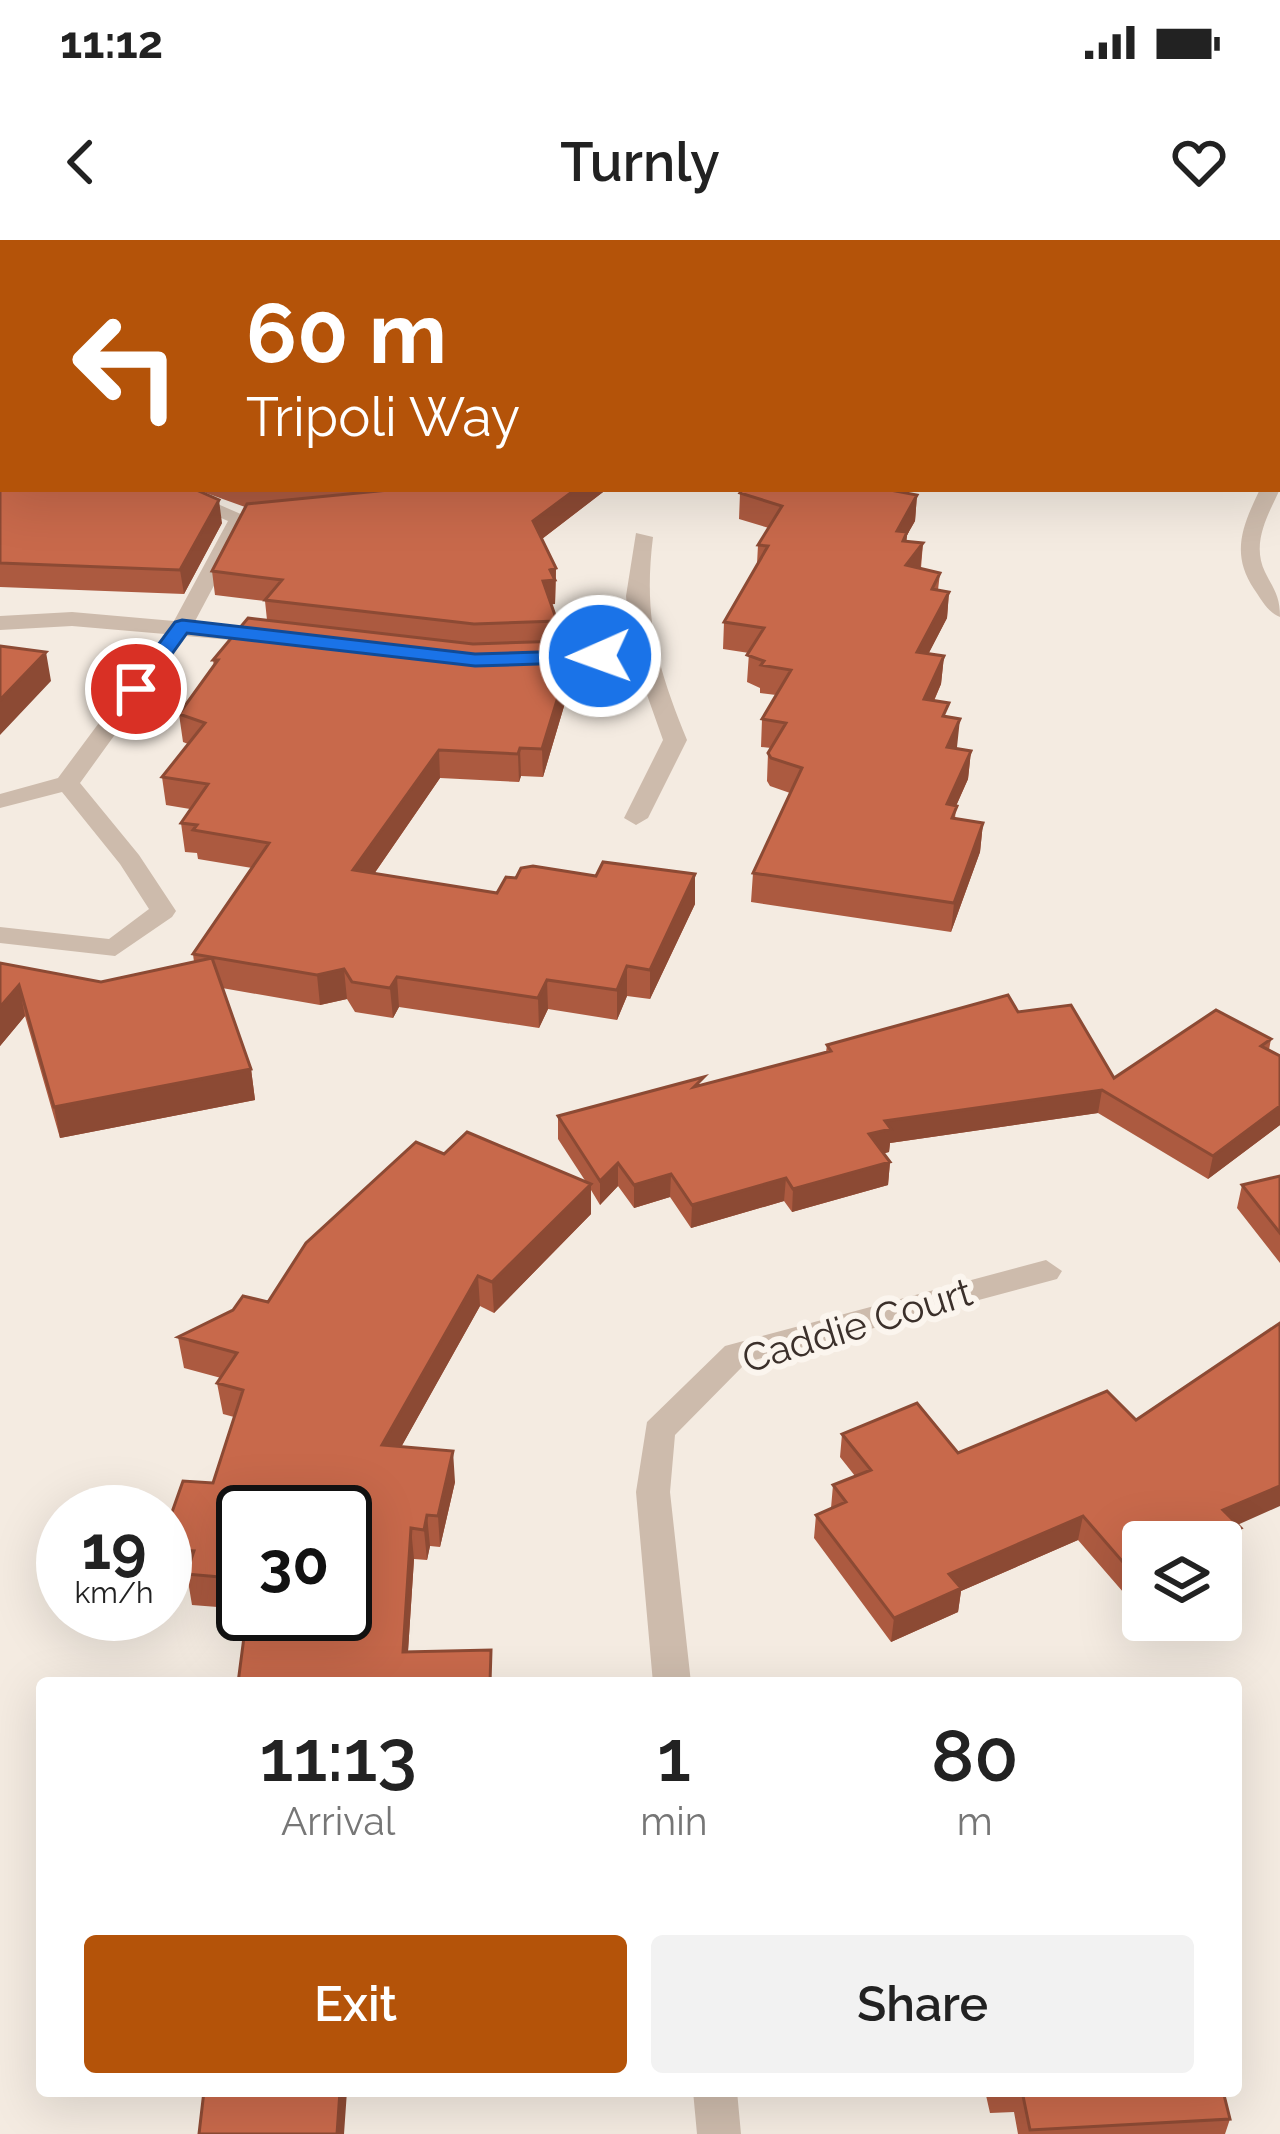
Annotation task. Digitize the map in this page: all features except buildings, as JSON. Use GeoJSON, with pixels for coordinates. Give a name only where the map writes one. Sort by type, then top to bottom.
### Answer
{"type":"FeatureCollection","features":[{"type":"Feature","properties":{"kind":"street"},"geometry":{"type":"LineString","coordinates":[[173,492],[240,518],[264,516]]}},
{"type":"Feature","properties":{"kind":"street"},"geometry":{"type":"LineString","coordinates":[[1269,492],[1249,532],[1250,571],[1280,610]]}},
{"type":"Feature","properties":{"kind":"street"},"geometry":{"type":"LineString","coordinates":[[0,801],[67,783],[182,626],[240,518]]}},
{"type":"Feature","properties":{"kind":"street"},"geometry":{"type":"LineString","coordinates":[[636,818],[675,740],[642,655],[633,600],[643,537]]}},
{"type":"Feature","properties":{"kind":"street"},"geometry":{"type":"LineString","coordinates":[[0,623],[73,619],[295,639]]}},
{"type":"Feature","properties":{"kind":"street"},"geometry":{"type":"LineString","coordinates":[[499,659],[642,655]]}},
{"type":"Feature","properties":{"kind":"street"},"geometry":{"type":"LineString","coordinates":[[0,935],[115,948],[163,910],[67,783]]}},
{"type":"Feature","properties":{"kind":"street","name":"Caddie Court"},"geometry":{"type":"LineString","coordinates":[[671,1677],[653,1492],[659,1431],[736,1354],[1046,1271]]}},
{"type":"Feature","properties":{"kind":"street"},"geometry":{"type":"LineString","coordinates":[[716,2097],[719,2134]]}},
{"type":"Feature","properties":{"kind":"route"},"geometry":{"type":"LineString","coordinates":[[136,689],[182,626],[475,660],[600,656]]}}]}
